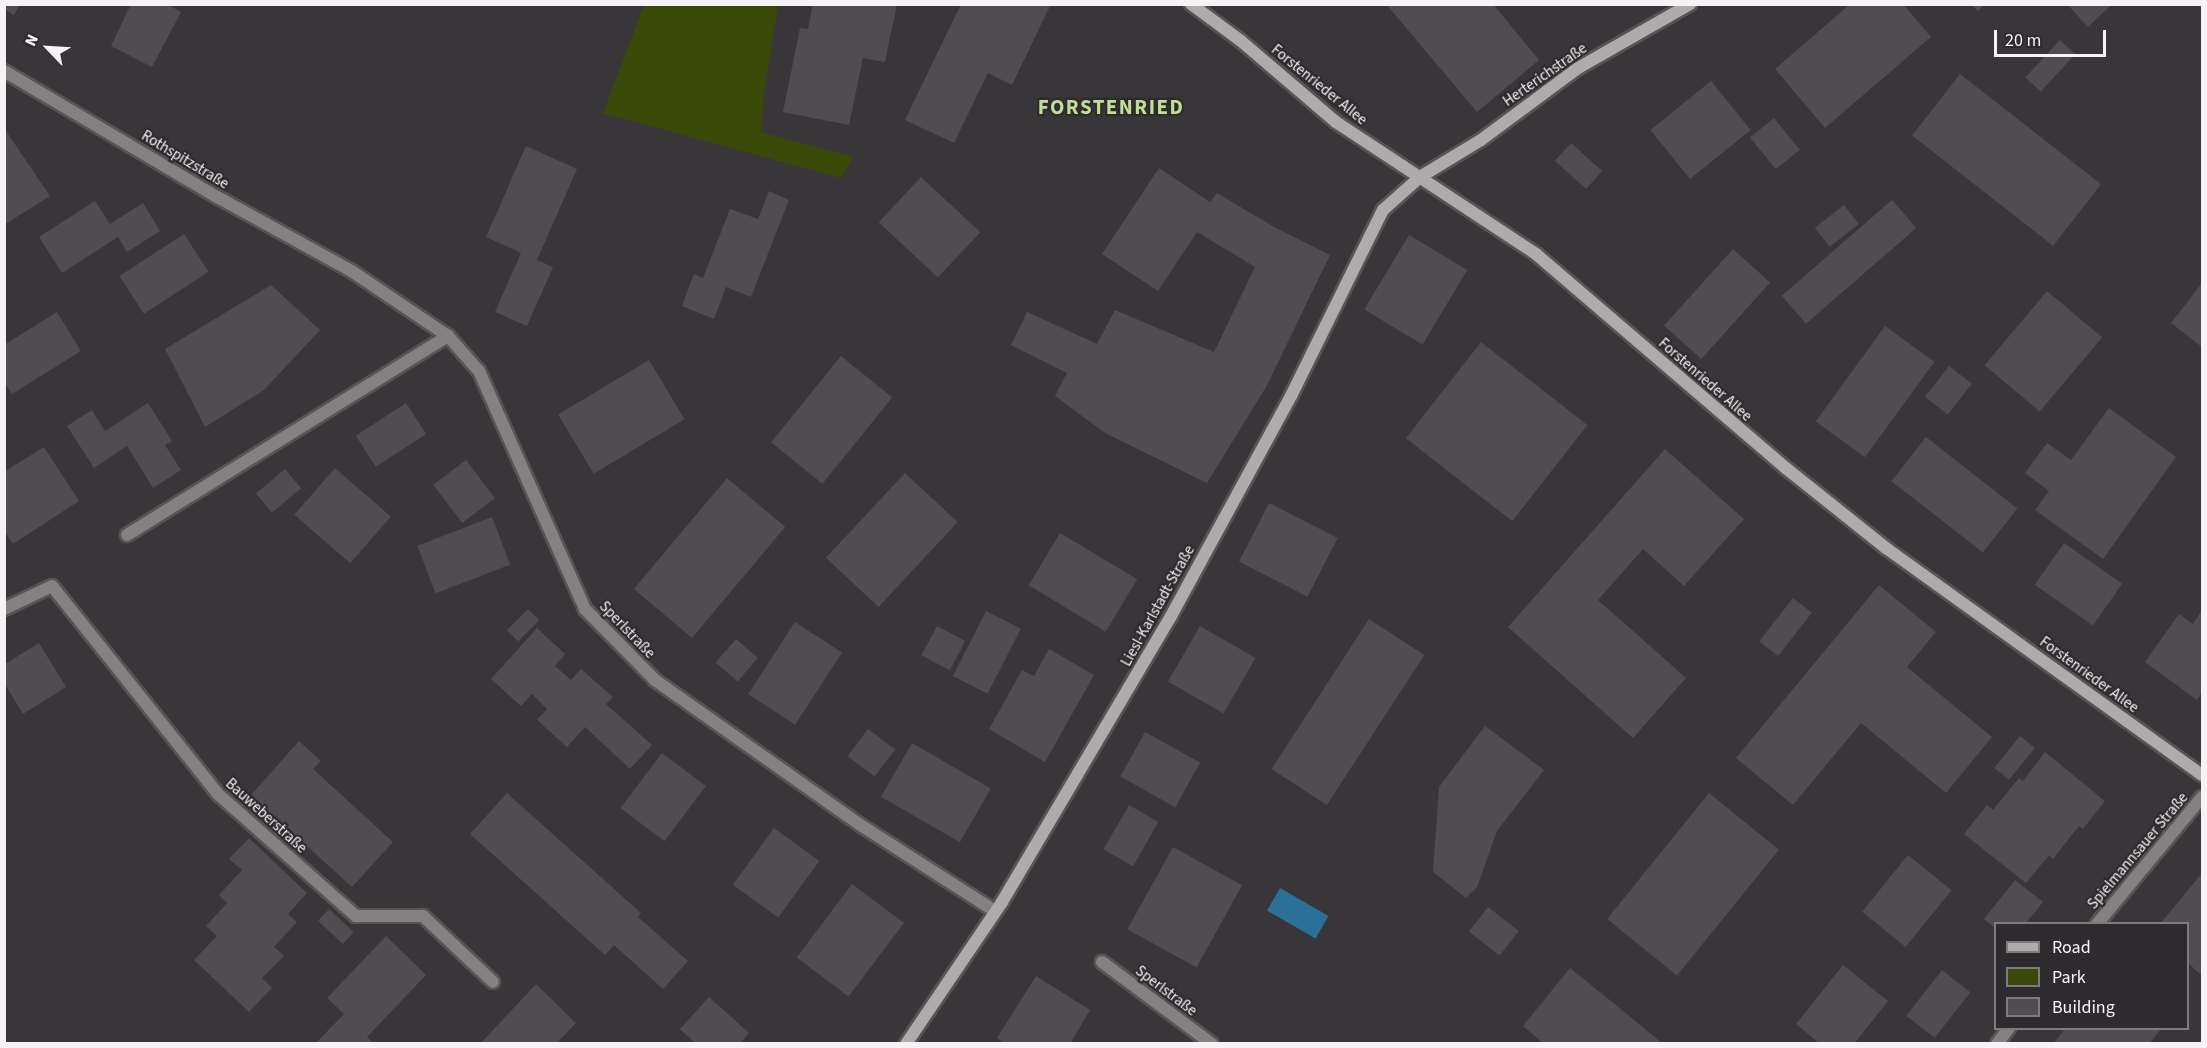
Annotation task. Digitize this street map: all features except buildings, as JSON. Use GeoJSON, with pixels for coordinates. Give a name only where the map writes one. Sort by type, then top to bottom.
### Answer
{"type":"FeatureCollection","features":[{"type":"Feature","properties":{"kind":"main road","name":"Forstenrieder Allee"},"geometry":{"type":"LineString","coordinates":[[1191,4],[1241,41],[1336,122],[1536,255],[1787,469],[1886,548],[2202,775]]}},
{"type":"Feature","properties":{"kind":"main road","name":"Herterichstraße"},"geometry":{"type":"LineString","coordinates":[[1420,177],[1481,140],[1578,68],[1690,4]]}},
{"type":"Feature","properties":{"kind":"main road","name":"Liesl-Karlstadt-Straße"},"geometry":{"type":"LineString","coordinates":[[906,1044],[995,912],[1068,794],[1172,615],[1291,396],[1383,210],[1420,177]]}},
{"type":"Feature","properties":{"kind":"street","name":"Rothspitzstraße"},"geometry":{"type":"LineString","coordinates":[[4,71],[219,198],[353,272]]}},
{"type":"Feature","properties":{"kind":"street","name":"Sperlstraße"},"geometry":{"type":"LineString","coordinates":[[353,272],[448,336],[479,371],[585,609],[655,680],[862,826],[995,912]]}},
{"type":"Feature","properties":{"kind":"street"},"geometry":{"type":"LineString","coordinates":[[127,535],[448,336]]}},
{"type":"Feature","properties":{"kind":"street","name":"Bauweberstraße"},"geometry":{"type":"LineString","coordinates":[[4,609],[52,586],[218,794],[356,916],[423,916],[493,982]]}},
{"type":"Feature","properties":{"kind":"street","name":"Spielmannsauer Straße"},"geometry":{"type":"LineString","coordinates":[[2099,922],[2202,797]]}},
{"type":"Feature","properties":{"kind":"street","name":"Sperlstraße"},"geometry":{"type":"LineString","coordinates":[[1101,962],[1212,1044]]}},
{"type":"Feature","properties":{"kind":"street"},"geometry":{"type":"LineString","coordinates":[[1997,1044],[2008,1030]]}},
{"type":"Feature","properties":{"kind":"green space"},"geometry":{"type":"Polygon","coordinates":[[[644,5],[778,5],[764,94],[761,132],[853,157],[841,178],[603,113],[644,5]]]}},
{"type":"Feature","properties":{"kind":"water"},"geometry":{"type":"Polygon","coordinates":[[[1280,888],[1328,916],[1315,939],[1267,911],[1280,888]]]}},
{"type":"Feature","properties":{"kind":"district","name":"FORSTENRIED"},"geometry":{"type":"Point","coordinates":[1111,107]}}]}
